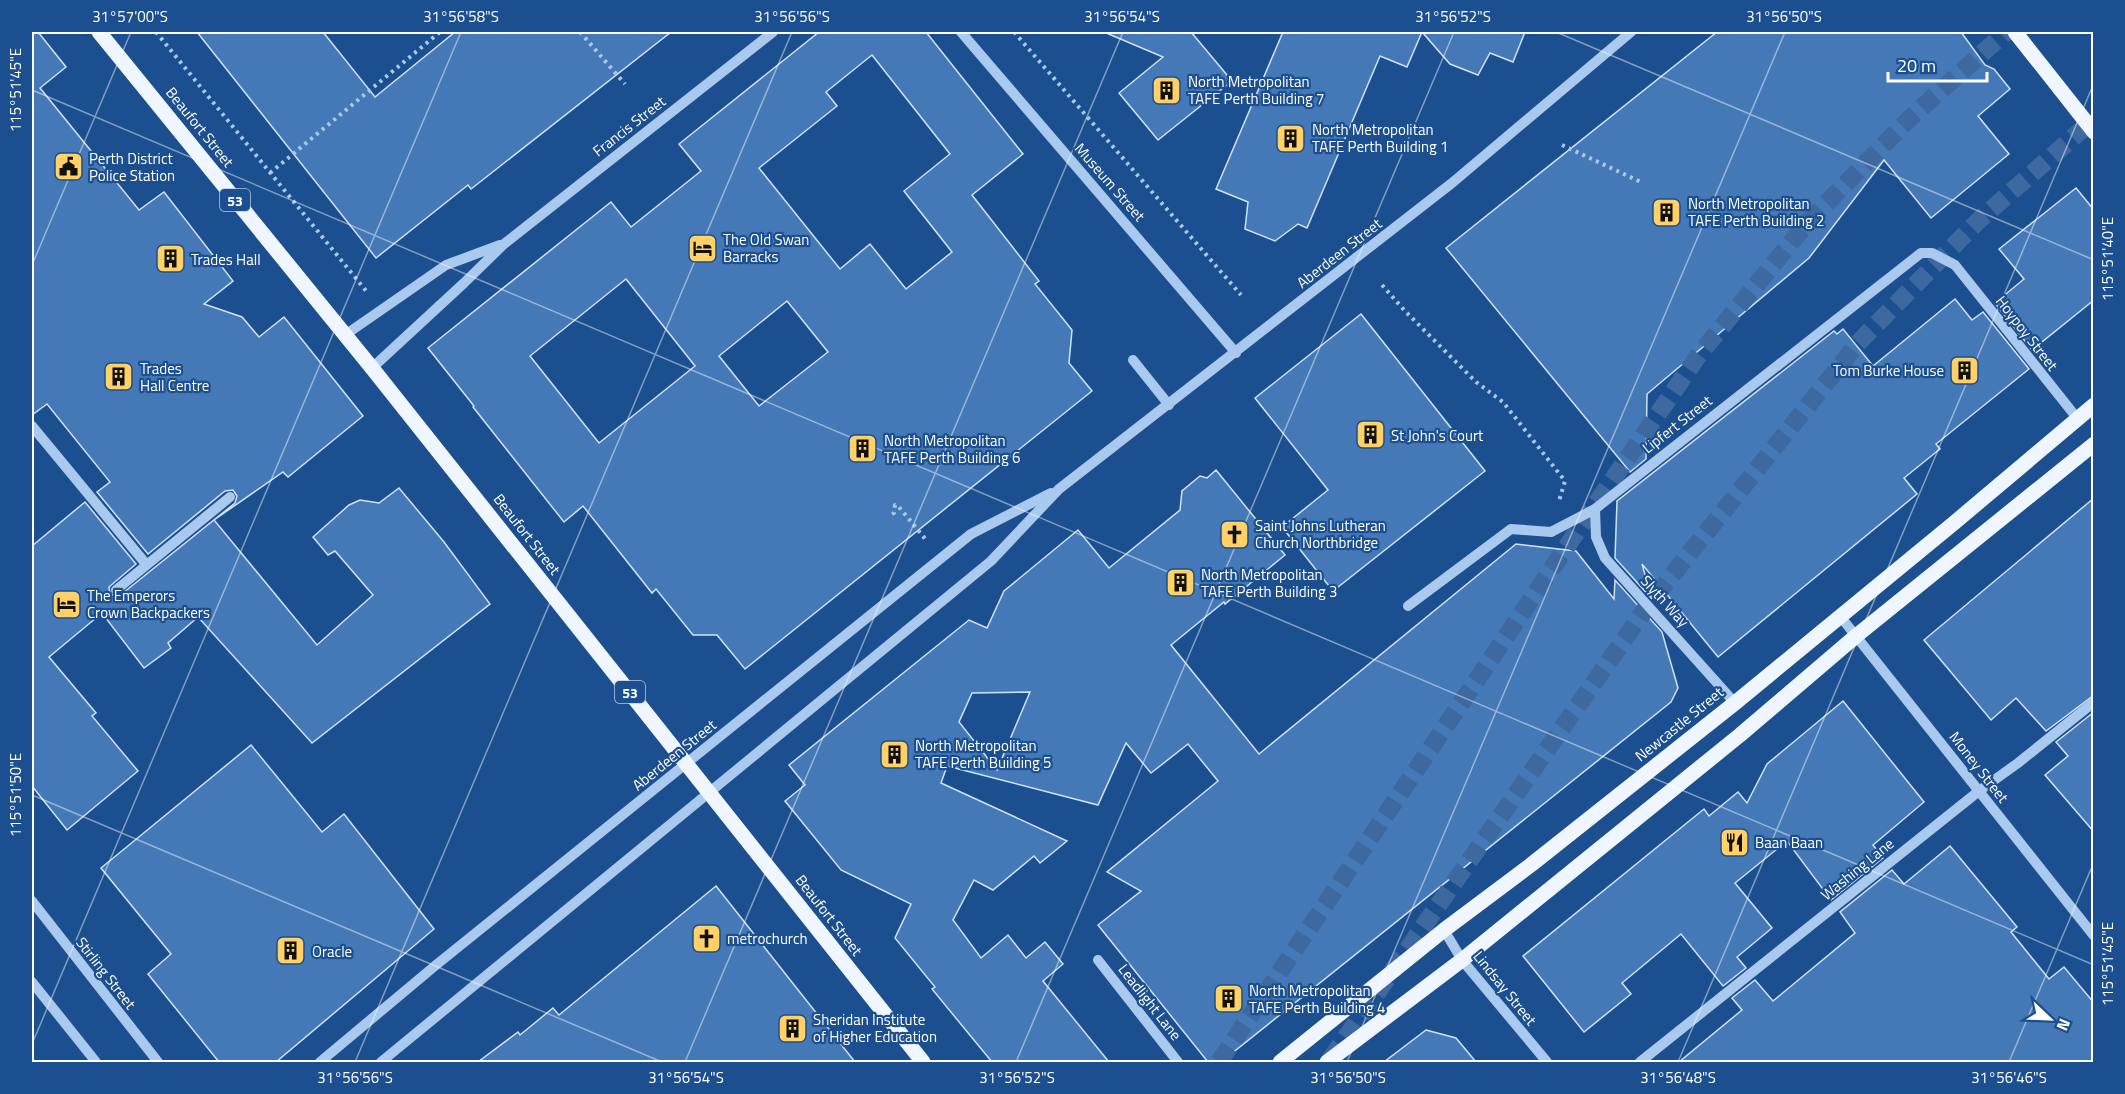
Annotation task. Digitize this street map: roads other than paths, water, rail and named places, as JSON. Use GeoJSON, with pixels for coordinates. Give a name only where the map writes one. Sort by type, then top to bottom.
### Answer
{"type":"FeatureCollection","features":[{"type":"Feature","properties":{"kind":"main road","name":"Beaufort Street"},"geometry":{"type":"LineString","coordinates":[[99,32],[372,368],[923,1062]]}},
{"type":"Feature","properties":{"kind":"main road"},"geometry":{"type":"LineString","coordinates":[[2015,32],[2094,132]]}},
{"type":"Feature","properties":{"kind":"main road","name":"Newcastle Street"},"geometry":{"type":"LineString","coordinates":[[1280,1062],[1444,930],[1532,864],[1735,703],[2094,405]]}},
{"type":"Feature","properties":{"kind":"main road"},"geometry":{"type":"LineString","coordinates":[[1328,1062],[1462,960],[2094,444]]}},
{"type":"Feature","properties":{"kind":"street","name":"Francis Street"},"geometry":{"type":"LineString","coordinates":[[372,368],[504,244],[773,32]]}},
{"type":"Feature","properties":{"kind":"street","name":"Museum Street"},"geometry":{"type":"LineString","coordinates":[[961,32],[1236,353]]}},
{"type":"Feature","properties":{"kind":"street","name":"Aberdeen Street"},"geometry":{"type":"LineString","coordinates":[[381,1062],[991,561],[1059,489],[1452,183],[1631,32]]}},
{"type":"Feature","properties":{"kind":"street","name":"Francis Street"},"geometry":{"type":"LineString","coordinates":[[345,335],[446,265],[504,244]]}},
{"type":"Feature","properties":{"kind":"street","name":"Lipfert Street"},"geometry":{"type":"LineString","coordinates":[[1408,606],[1511,529],[1551,532],[1595,509],[1921,253],[1932,253],[1955,266]]}},
{"type":"Feature","properties":{"kind":"street","name":"Hoypoy Street"},"geometry":{"type":"LineString","coordinates":[[1955,266],[2077,418]]}},
{"type":"Feature","properties":{"kind":"street"},"geometry":{"type":"LineString","coordinates":[[1133,360],[1169,405]]}},
{"type":"Feature","properties":{"kind":"street"},"geometry":{"type":"LineString","coordinates":[[32,426],[146,564]]}},
{"type":"Feature","properties":{"kind":"street","name":"Aberdeen Street"},"geometry":{"type":"LineString","coordinates":[[320,1062],[436,965],[971,534],[1059,489]]}},
{"type":"Feature","properties":{"kind":"street"},"geometry":{"type":"LineString","coordinates":[[116,590],[230,497]]}},
{"type":"Feature","properties":{"kind":"street","name":"Slyth Way"},"geometry":{"type":"LineString","coordinates":[[1595,509],[1596,537],[1605,558],[1735,703]]}},
{"type":"Feature","properties":{"kind":"street","name":"Money Street"},"geometry":{"type":"LineString","coordinates":[[1840,616],[2094,936]]}},
{"type":"Feature","properties":{"kind":"street","name":"Washing Lane"},"geometry":{"type":"LineString","coordinates":[[1640,1062],[2094,702]]}},
{"type":"Feature","properties":{"kind":"street","name":"Stirling Street"},"geometry":{"type":"LineString","coordinates":[[32,901],[158,1062]]}},
{"type":"Feature","properties":{"kind":"street","name":"Lindsay Street"},"geometry":{"type":"LineString","coordinates":[[1444,930],[1462,960],[1547,1062]]}},
{"type":"Feature","properties":{"kind":"street","name":"Leadlight Lane"},"geometry":{"type":"LineString","coordinates":[[1098,960],[1178,1062]]}},
{"type":"Feature","properties":{"kind":"street"},"geometry":{"type":"LineString","coordinates":[[32,982],[96,1062]]}},
{"type":"Feature","properties":{"kind":"tunnel"},"geometry":{"type":"LineString","coordinates":[[1219,1062],[1698,356],[1807,223],[1909,119],[2006,32]]}},
{"type":"Feature","properties":{"kind":"tunnel"},"geometry":{"type":"LineString","coordinates":[[1330,1060],[1649,604],[1858,343],[1977,222],[2094,119]]}},
{"type":"Feature","properties":{"kind":"place","name":"North Metropolitan TAFE Perth Building 7"},"geometry":{"type":"Point","coordinates":[1167,90]}},
{"type":"Feature","properties":{"kind":"place","name":"North Metropolitan TAFE Perth Building 1"},"geometry":{"type":"Point","coordinates":[1291,138]}},
{"type":"Feature","properties":{"kind":"place","name":"Perth District Police Station"},"geometry":{"type":"Point","coordinates":[68,167]}},
{"type":"Feature","properties":{"kind":"place","name":"North Metropolitan TAFE Perth Building 2"},"geometry":{"type":"Point","coordinates":[1667,212]}},
{"type":"Feature","properties":{"kind":"place","name":"The Old Swan Barracks"},"geometry":{"type":"Point","coordinates":[702,248]}},
{"type":"Feature","properties":{"kind":"place","name":"Trades Hall"},"geometry":{"type":"Point","coordinates":[170,259]}},
{"type":"Feature","properties":{"kind":"place","name":"Tom Burke House"},"geometry":{"type":"Point","coordinates":[1965,370]}},
{"type":"Feature","properties":{"kind":"place","name":"Trades Hall Centre"},"geometry":{"type":"Point","coordinates":[119,377]}},
{"type":"Feature","properties":{"kind":"place","name":"St John's Court"},"geometry":{"type":"Point","coordinates":[1370,435]}},
{"type":"Feature","properties":{"kind":"place","name":"North Metropolitan TAFE Perth Building 6"},"geometry":{"type":"Point","coordinates":[863,449]}},
{"type":"Feature","properties":{"kind":"place","name":"Saint Johns Lutheran Church Northbridge"},"geometry":{"type":"Point","coordinates":[1234,534]}},
{"type":"Feature","properties":{"kind":"place","name":"North Metropolitan TAFE Perth Building 3"},"geometry":{"type":"Point","coordinates":[1180,583]}},
{"type":"Feature","properties":{"kind":"place","name":"The Emperors Crown Backpackers"},"geometry":{"type":"Point","coordinates":[66,604]}},
{"type":"Feature","properties":{"kind":"place","name":"North Metropolitan TAFE Perth Building 5"},"geometry":{"type":"Point","coordinates":[894,754]}},
{"type":"Feature","properties":{"kind":"place","name":"Baan Baan"},"geometry":{"type":"Point","coordinates":[1734,842]}},
{"type":"Feature","properties":{"kind":"place","name":"metrochurch"},"geometry":{"type":"Point","coordinates":[706,938]}},
{"type":"Feature","properties":{"kind":"place","name":"Oracle"},"geometry":{"type":"Point","coordinates":[291,951]}},
{"type":"Feature","properties":{"kind":"place","name":"North Metropolitan TAFE Perth Building 4"},"geometry":{"type":"Point","coordinates":[1228,999]}},
{"type":"Feature","properties":{"kind":"place","name":"Sheridan Institute of Higher Education"},"geometry":{"type":"Point","coordinates":[792,1028]}}]}
